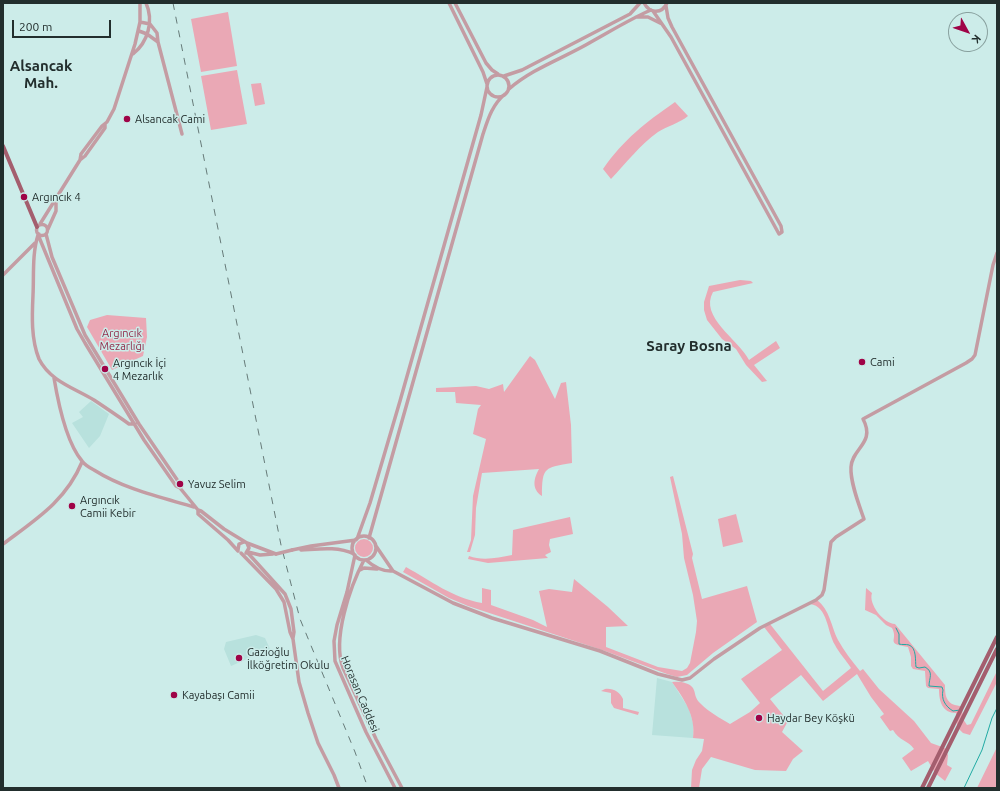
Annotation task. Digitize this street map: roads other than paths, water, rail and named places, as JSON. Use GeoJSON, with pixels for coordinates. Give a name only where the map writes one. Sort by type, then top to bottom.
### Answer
{"type":"FeatureCollection","features":[{"type":"Feature","properties":{"kind":"main road"},"geometry":{"type":"LineString","coordinates":[[3,146],[39,225]]}},
{"type":"Feature","properties":{"kind":"main road"},"geometry":{"type":"LineString","coordinates":[[922,788],[997,637]]}},
{"type":"Feature","properties":{"kind":"main road"},"geometry":{"type":"LineString","coordinates":[[928,788],[997,649]]}},
{"type":"Feature","properties":{"kind":"street"},"geometry":{"type":"LineString","coordinates":[[140,3],[139,29],[114,109],[105,124],[81,154],[80,160],[37,230],[46,256],[77,329],[92,356],[176,486],[180,488],[196,509],[198,514],[228,540],[281,596],[293,640]]}},
{"type":"Feature","properties":{"kind":"street"},"geometry":{"type":"LineString","coordinates":[[132,55],[140,49],[148,32],[150,15],[146,3]]}},
{"type":"Feature","properties":{"kind":"street"},"geometry":{"type":"LineString","coordinates":[[449,3],[483,72],[490,93],[498,97],[505,94]]}},
{"type":"Feature","properties":{"kind":"street"},"geometry":{"type":"LineString","coordinates":[[455,3],[486,63],[492,70],[504,76],[509,82],[509,89]]}},
{"type":"Feature","properties":{"kind":"street"},"geometry":{"type":"LineString","coordinates":[[504,76],[522,70],[630,14],[640,3]]}},
{"type":"Feature","properties":{"kind":"street"},"geometry":{"type":"LineString","coordinates":[[644,3],[663,24],[675,43],[779,234],[782,232],[781,226],[672,27],[668,18],[667,4]]}},
{"type":"Feature","properties":{"kind":"street"},"geometry":{"type":"LineString","coordinates":[[369,538],[483,134],[492,108],[509,89],[543,66],[591,43],[635,17],[660,10],[667,4]]}},
{"type":"Feature","properties":{"kind":"street"},"geometry":{"type":"LineString","coordinates":[[635,17],[648,17],[663,24]]}},
{"type":"Feature","properties":{"kind":"street"},"geometry":{"type":"LineString","coordinates":[[140,22],[150,24],[157,33],[182,134]]}},
{"type":"Feature","properties":{"kind":"street"},"geometry":{"type":"LineString","coordinates":[[139,29],[148,32],[158,42]]}},
{"type":"Feature","properties":{"kind":"street"},"geometry":{"type":"LineString","coordinates":[[355,555],[353,546],[370,503],[400,401],[487,86],[490,78],[498,74]]}},
{"type":"Feature","properties":{"kind":"street"},"geometry":{"type":"LineString","coordinates":[[56,200],[56,211],[46,234],[52,257],[85,335],[139,424],[180,484],[180,488]]}},
{"type":"Feature","properties":{"kind":"street"},"geometry":{"type":"LineString","coordinates":[[39,225],[45,225],[48,230]]}},
{"type":"Feature","properties":{"kind":"street"},"geometry":{"type":"LineString","coordinates":[[39,234],[46,234]]}},
{"type":"Feature","properties":{"kind":"street"},"geometry":{"type":"LineString","coordinates":[[39,234],[35,244],[32,320],[39,359],[54,378],[94,400],[129,424],[135,424]]}},
{"type":"Feature","properties":{"kind":"street"},"geometry":{"type":"LineString","coordinates":[[3,275],[35,244]]}},
{"type":"Feature","properties":{"kind":"street"},"geometry":{"type":"LineString","coordinates":[[239,552],[263,555],[276,554],[363,537],[369,538],[374,541],[393,571],[453,603],[492,618],[600,651],[664,676],[682,680],[690,678],[714,659],[760,628],[816,600],[822,594],[824,590],[832,542],[836,537],[864,519],[850,469],[853,458],[862,447],[866,437],[866,427],[863,419],[972,359],[997,253]]}},
{"type":"Feature","properties":{"kind":"street"},"geometry":{"type":"LineString","coordinates":[[54,378],[64,422],[73,447],[82,462],[97,472],[136,491],[202,511],[224,529],[249,546],[247,552]]}},
{"type":"Feature","properties":{"kind":"street"},"geometry":{"type":"LineString","coordinates":[[3,544],[58,501],[70,486],[82,462]]}},
{"type":"Feature","properties":{"kind":"street"},"geometry":{"type":"LineString","coordinates":[[239,552],[237,547],[239,544],[245,543],[276,554]]}},
{"type":"Feature","properties":{"kind":"street"},"geometry":{"type":"LineString","coordinates":[[365,560],[374,555],[376,546]]}},
{"type":"Feature","properties":{"kind":"street"},"geometry":{"type":"LineString","coordinates":[[292,550],[333,548],[355,555],[378,569]]}},
{"type":"Feature","properties":{"kind":"street"},"geometry":{"type":"LineString","coordinates":[[247,552],[280,588],[287,598],[291,609],[293,640],[299,682],[318,743],[339,788]]}},
{"type":"Feature","properties":{"kind":"street"},"geometry":{"type":"LineString","coordinates":[[257,564],[263,555]]}},
{"type":"Feature","properties":{"kind":"street","name":"Horasan Caddesi"},"geometry":{"type":"LineString","coordinates":[[355,555],[347,592],[337,625],[334,641],[334,657],[366,732],[395,788]]}},
{"type":"Feature","properties":{"kind":"street","name":"Horasan Caddesi"},"geometry":{"type":"LineString","coordinates":[[365,560],[358,570],[341,628],[339,648],[340,659],[368,724],[402,788]]}},
{"type":"Feature","properties":{"kind":"street"},"geometry":{"type":"LineString","coordinates":[[358,570],[364,568],[393,571]]}},
{"type":"Feature","properties":{"kind":"waterway"},"geometry":{"type":"LineString","coordinates":[[896,628],[899,634],[899,644],[909,645],[912,647],[915,655],[916,667],[925,667],[928,669],[930,673],[929,686],[942,687],[943,699],[946,705],[953,711],[960,710]]}},
{"type":"Feature","properties":{"kind":"waterway"},"geometry":{"type":"LineString","coordinates":[[964,788],[982,750],[992,718],[997,708]]}},
{"type":"Feature","properties":{"kind":"railway"},"geometry":{"type":"LineString","coordinates":[[173,3],[281,545],[300,619],[355,752],[368,788]]}},
{"type":"Feature","properties":{"kind":"place","name":"Alsancak Cami"},"geometry":{"type":"Point","coordinates":[127,119]}},
{"type":"Feature","properties":{"kind":"place","name":"Argıncık 4"},"geometry":{"type":"Point","coordinates":[24,197]}},
{"type":"Feature","properties":{"kind":"place","name":"Cami"},"geometry":{"type":"Point","coordinates":[862,362]}},
{"type":"Feature","properties":{"kind":"place","name":"Argıncık İçi 4 Mezarlık"},"geometry":{"type":"Point","coordinates":[105,369]}},
{"type":"Feature","properties":{"kind":"place","name":"Yavuz Selim"},"geometry":{"type":"Point","coordinates":[180,484]}},
{"type":"Feature","properties":{"kind":"place","name":"Argıncık Camii Kebir"},"geometry":{"type":"Point","coordinates":[72,506]}},
{"type":"Feature","properties":{"kind":"place","name":"Gazioğlu İlköğretim Okulu"},"geometry":{"type":"Point","coordinates":[239,658]}},
{"type":"Feature","properties":{"kind":"place","name":"Kayabaşı Camii"},"geometry":{"type":"Point","coordinates":[174,695]}},
{"type":"Feature","properties":{"kind":"place","name":"Haydar Bey Köşkü"},"geometry":{"type":"Point","coordinates":[759,718]}},
{"type":"Feature","properties":{"kind":"district","name":"Alsancak Mah."},"geometry":{"type":"Point","coordinates":[41,74]}},
{"type":"Feature","properties":{"kind":"district","name":"Saray Bosna"},"geometry":{"type":"Point","coordinates":[689,346]}},
{"type":"Feature","properties":{"kind":"park label","name":"Argıncık Mezarlığı"},"geometry":{"type":"Point","coordinates":[122,339]}}]}
